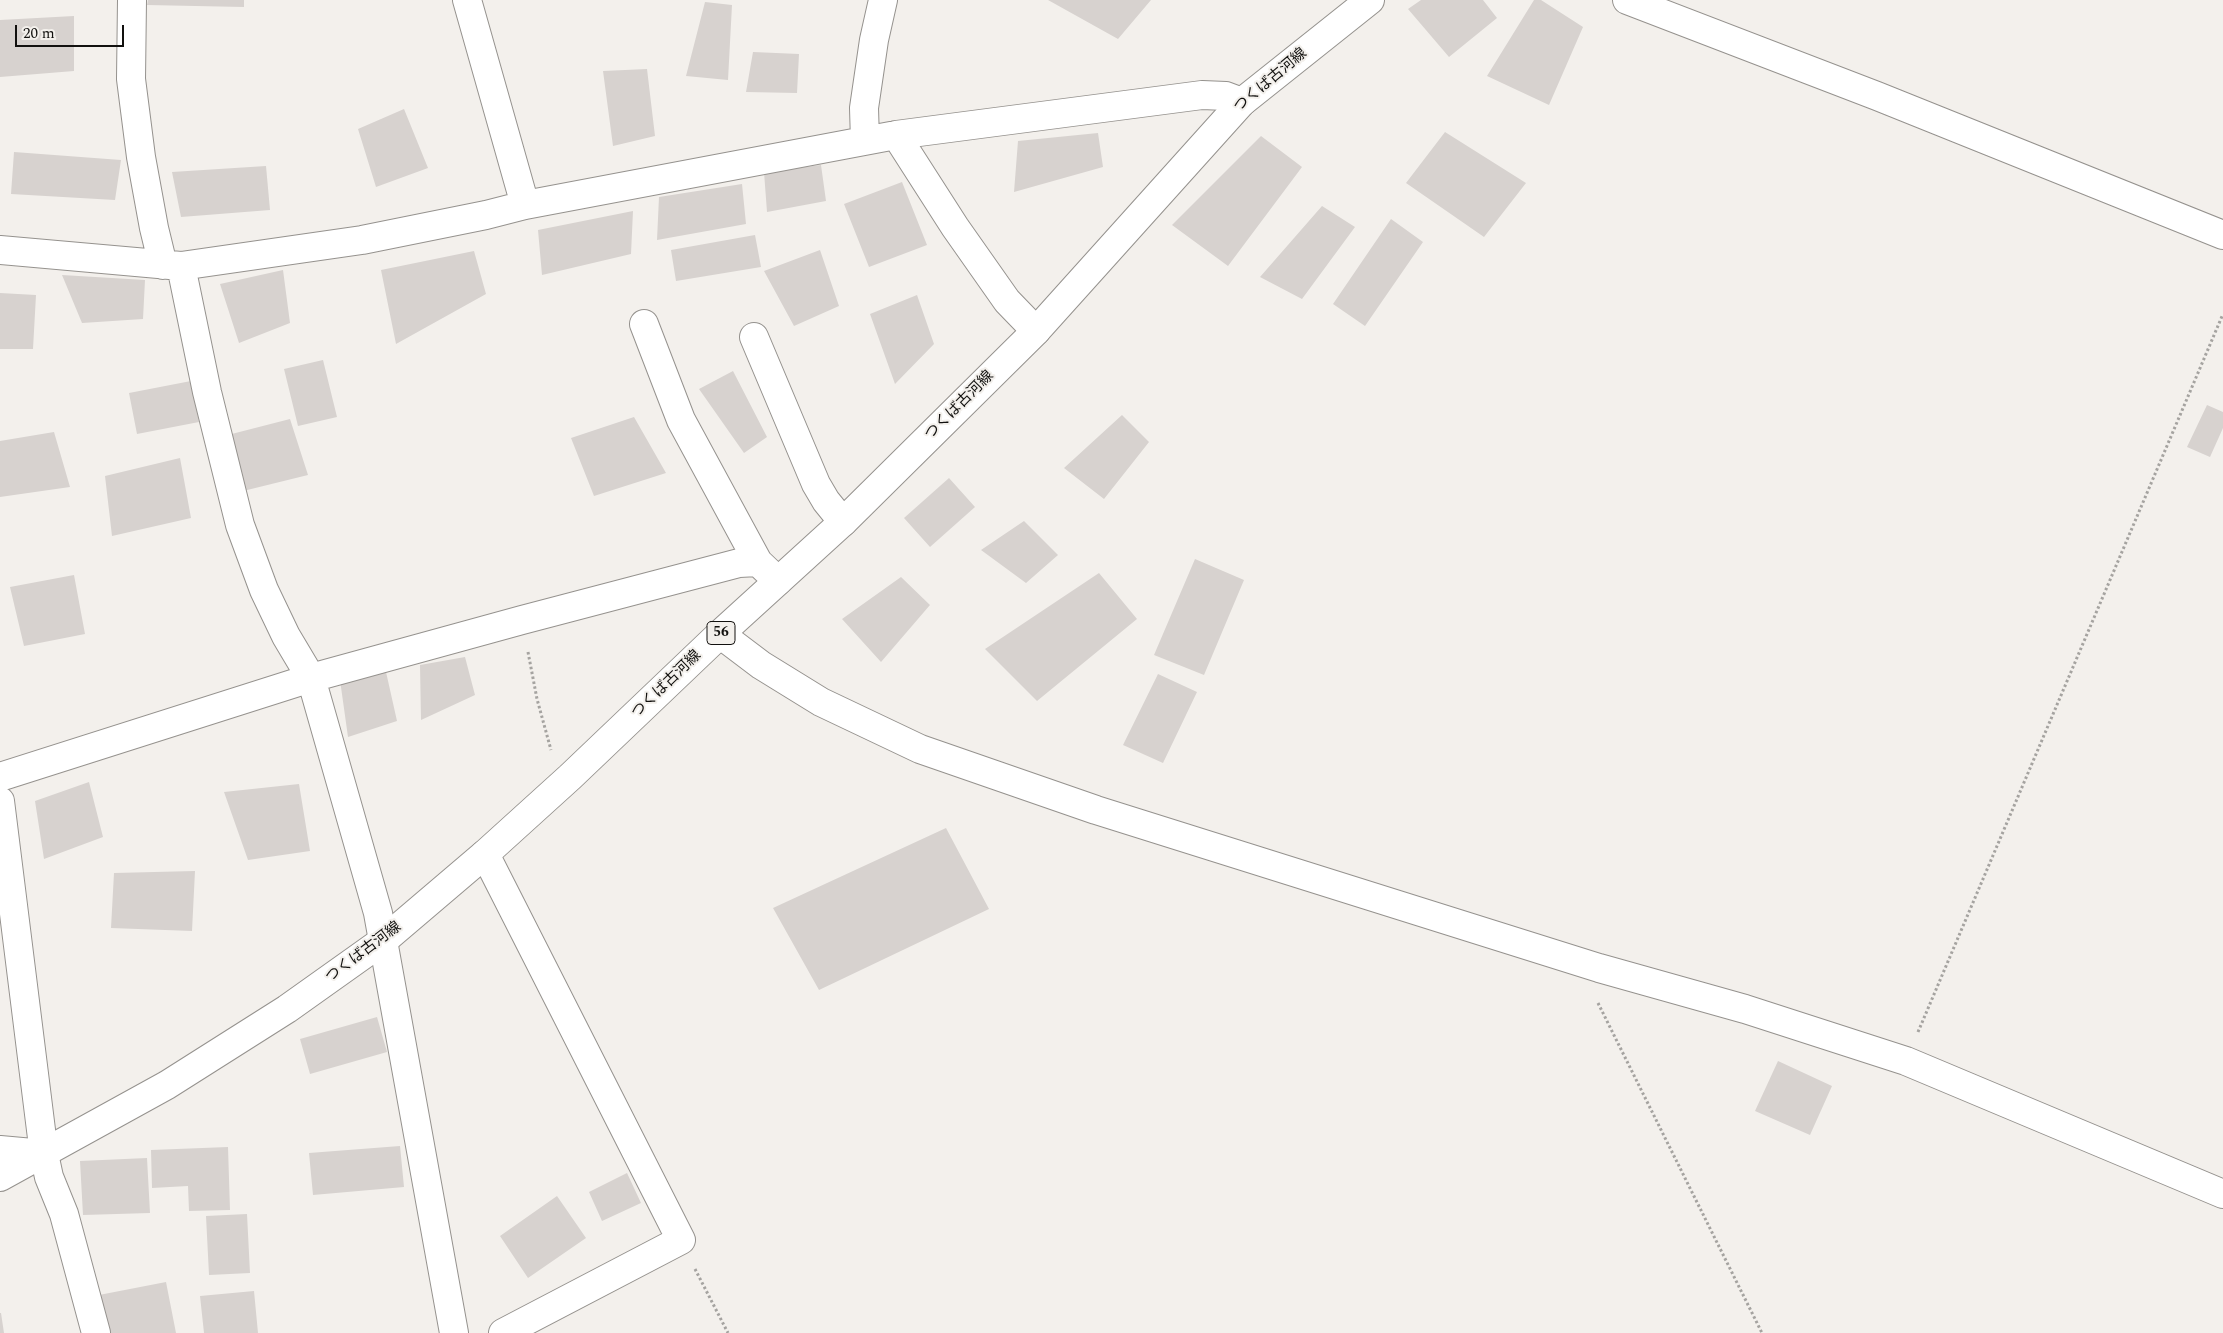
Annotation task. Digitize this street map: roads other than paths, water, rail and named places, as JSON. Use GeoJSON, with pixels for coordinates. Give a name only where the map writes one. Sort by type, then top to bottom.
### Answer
{"type":"FeatureCollection","features":[{"type":"Feature","properties":{"kind":"street"},"geometry":{"type":"LineString","coordinates":[[132,0],[131,79],[141,158],[154,228],[172,266],[208,392],[240,525],[264,590],[286,636],[311,678],[384,940],[454,1333]]}},
{"type":"Feature","properties":{"kind":"street"},"geometry":{"type":"LineString","coordinates":[[467,0],[525,205]]}},
{"type":"Feature","properties":{"kind":"street"},"geometry":{"type":"LineString","coordinates":[[865,141],[864,108],[874,40],[883,0]]}},
{"type":"Feature","properties":{"kind":"street","name":"つくば古河線"},"geometry":{"type":"LineString","coordinates":[[0,1177],[167,1085],[287,1009],[384,940],[485,854],[570,777],[720,634],[843,522],[1036,331],[1242,102],[1370,0]]}},
{"type":"Feature","properties":{"kind":"street"},"geometry":{"type":"LineString","coordinates":[[1627,0],[1877,96],[2223,235]]}},
{"type":"Feature","properties":{"kind":"street"},"geometry":{"type":"LineString","coordinates":[[0,250],[172,266],[362,240],[525,205],[896,135],[1202,95],[1226,96],[1242,102]]}},
{"type":"Feature","properties":{"kind":"street"},"geometry":{"type":"LineString","coordinates":[[896,135],[955,227],[1007,301],[1036,331]]}},
{"type":"Feature","properties":{"kind":"street"},"geometry":{"type":"LineString","coordinates":[[644,324],[681,420],[758,562],[778,581]]}},
{"type":"Feature","properties":{"kind":"street"},"geometry":{"type":"LineString","coordinates":[[754,337],[816,484],[826,501],[843,522]]}},
{"type":"Feature","properties":{"kind":"street"},"geometry":{"type":"LineString","coordinates":[[0,777],[311,678],[739,563],[758,562]]}},
{"type":"Feature","properties":{"kind":"street"},"geometry":{"type":"LineString","coordinates":[[720,634],[760,665],[821,702],[920,748],[1096,810],[1599,968],[1745,1009],[1906,1061],[2223,1194]]}},
{"type":"Feature","properties":{"kind":"street"},"geometry":{"type":"LineString","coordinates":[[0,801],[44,1154],[49,1177],[64,1214],[96,1333]]}},
{"type":"Feature","properties":{"kind":"street"},"geometry":{"type":"LineString","coordinates":[[485,854],[681,1240],[503,1333]]}},
{"type":"Feature","properties":{"kind":"street"},"geometry":{"type":"LineString","coordinates":[[0,1150],[44,1154]]}}]}
